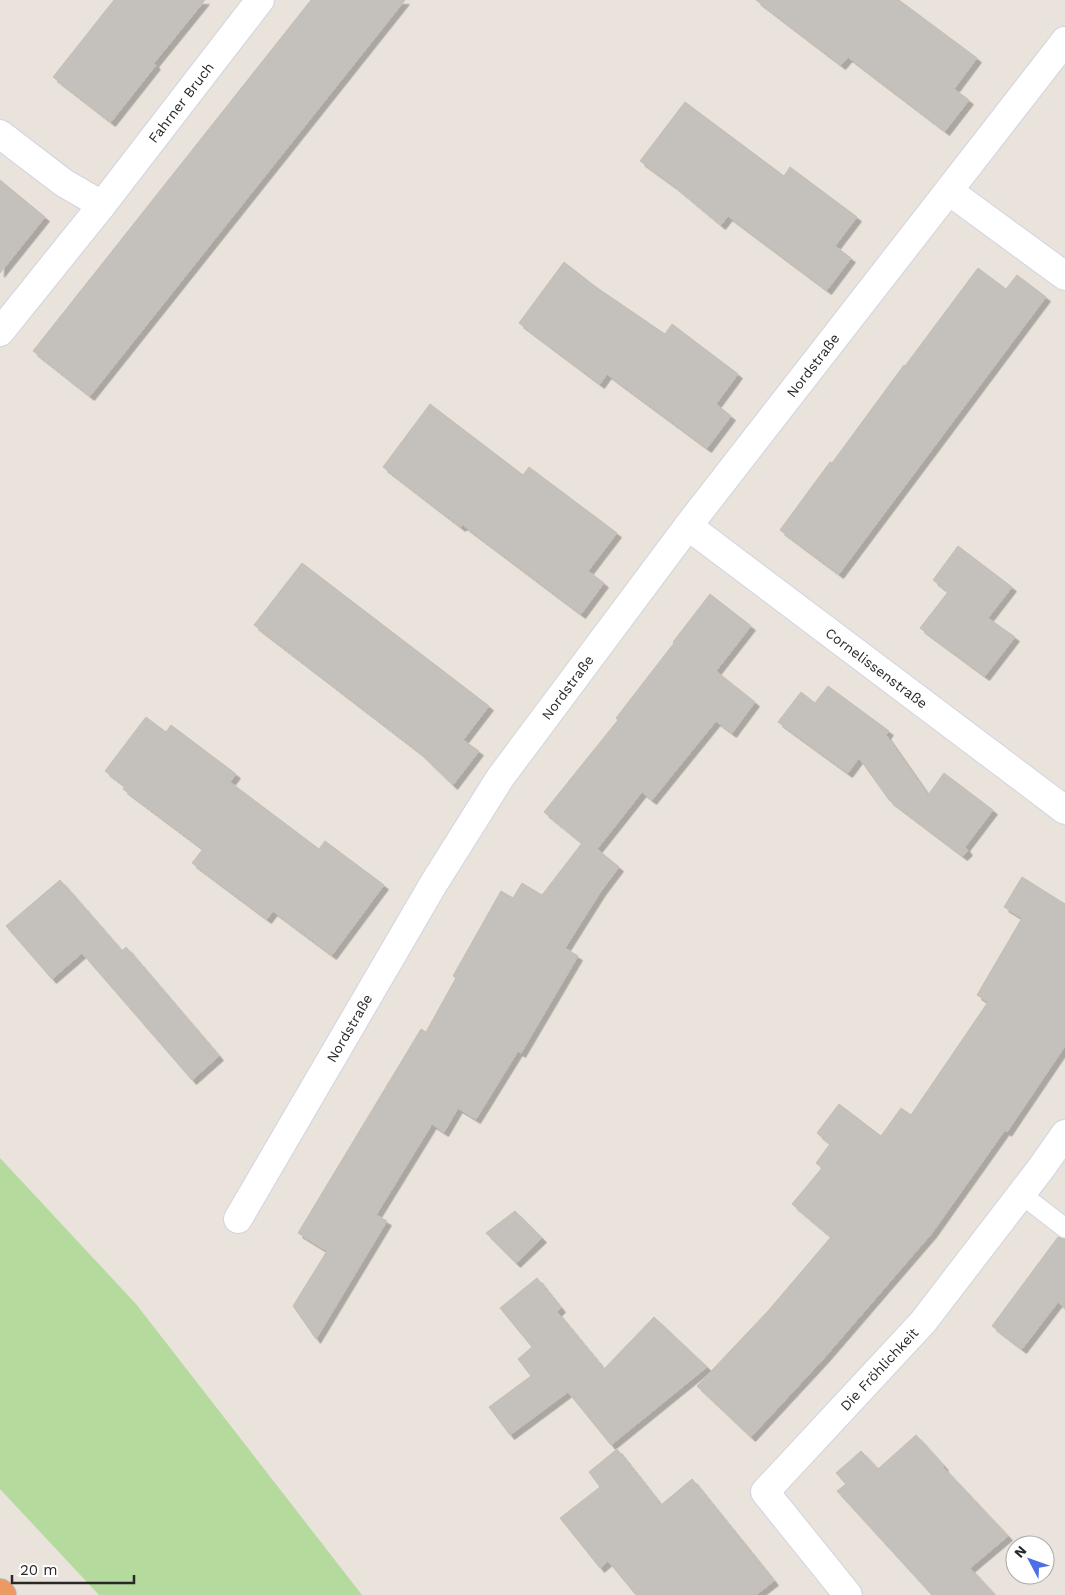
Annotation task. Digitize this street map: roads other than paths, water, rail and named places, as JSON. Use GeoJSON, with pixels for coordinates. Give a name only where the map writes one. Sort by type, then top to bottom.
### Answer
{"type":"FeatureCollection","features":[{"type":"Feature","properties":{"kind":"street","name":"Fahrner Bruch"},"geometry":{"type":"LineString","coordinates":[[0,332],[102,205],[260,0]]}},
{"type":"Feature","properties":{"kind":"street","name":"Nordstraße"},"geometry":{"type":"LineString","coordinates":[[238,1219],[434,883],[500,778],[688,526],[1065,42]]}},
{"type":"Feature","properties":{"kind":"street"},"geometry":{"type":"LineString","coordinates":[[0,134],[64,183],[102,205]]}},
{"type":"Feature","properties":{"kind":"street"},"geometry":{"type":"LineString","coordinates":[[949,191],[1065,276]]}},
{"type":"Feature","properties":{"kind":"street","name":"Cornelissenstraße"},"geometry":{"type":"LineString","coordinates":[[688,526],[1065,810]]}},
{"type":"Feature","properties":{"kind":"street","name":"Die Fröhlichkeit"},"geometry":{"type":"LineString","coordinates":[[848,1595],[765,1492],[923,1322],[1065,1134]]}},
{"type":"Feature","properties":{"kind":"lane"},"geometry":{"type":"LineString","coordinates":[[1021,1194],[1065,1228]]}}]}
